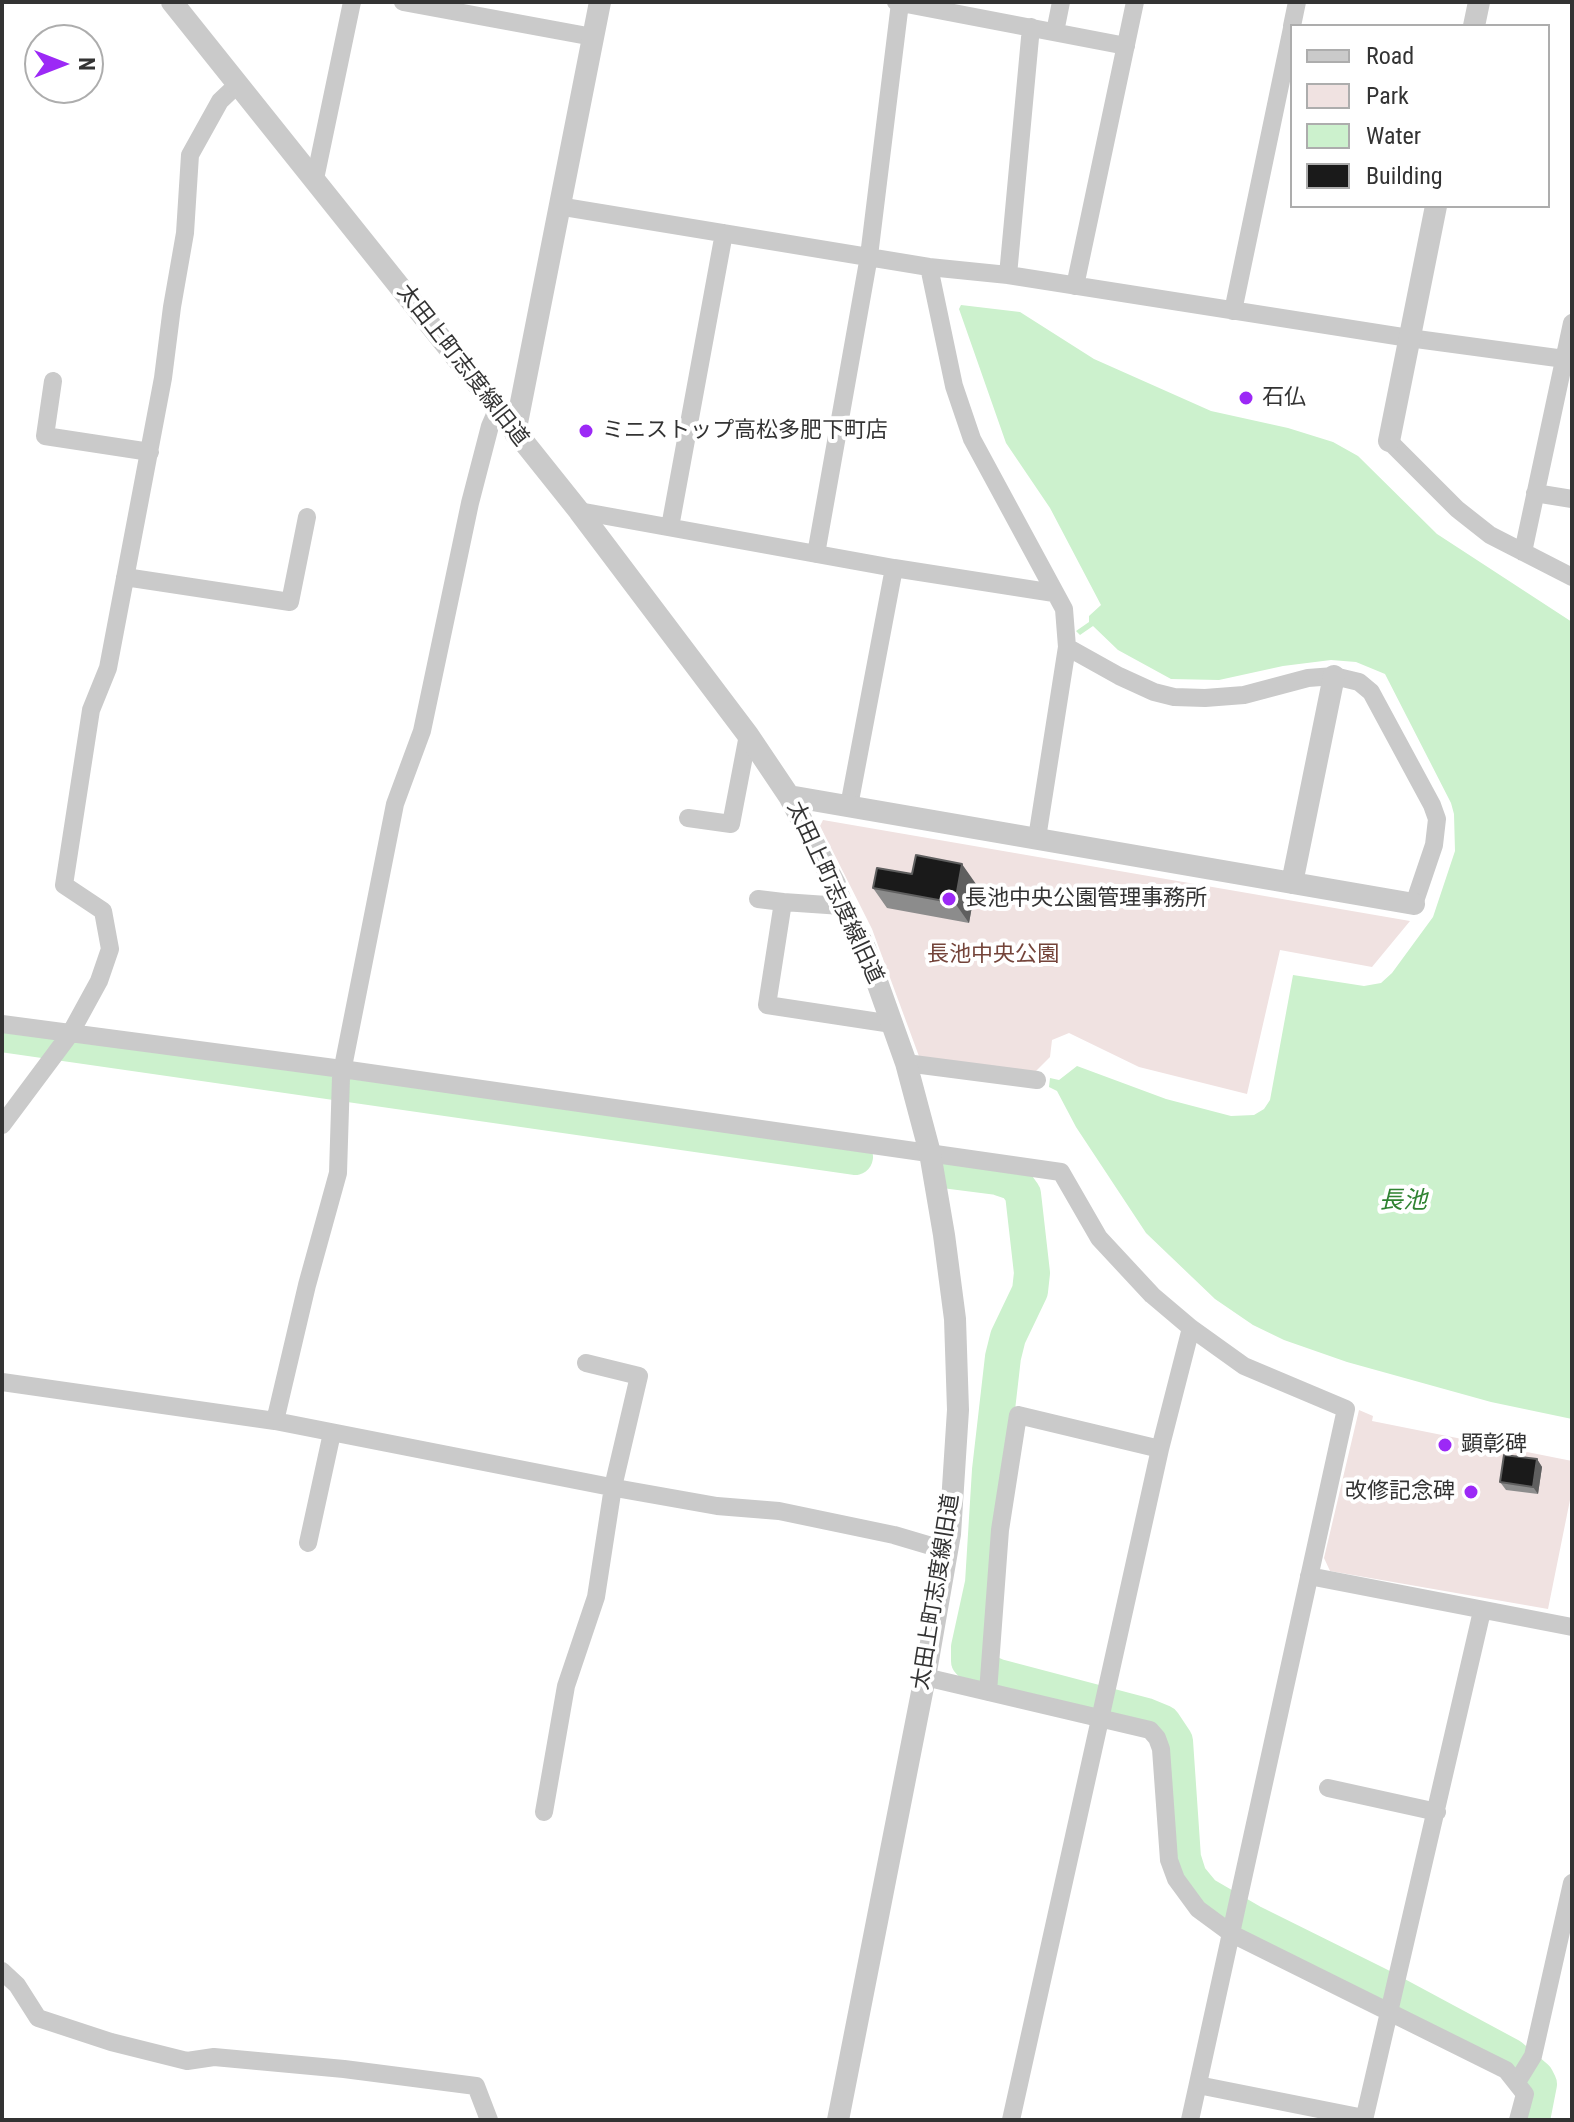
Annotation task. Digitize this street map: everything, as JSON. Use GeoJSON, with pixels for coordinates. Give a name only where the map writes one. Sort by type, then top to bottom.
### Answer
{"type":"FeatureCollection","features":[{"type":"Feature","properties":{"kind":"street","name":"太田上町志度線旧道"},"geometry":{"type":"LineString","coordinates":[[172,2],[579,511],[748,735],[789,796],[835,884],[842,906],[865,948],[906,1063],[930,1153],[944,1235],[955,1319],[958,1410],[948,1551],[838,2120]]}},
{"type":"Feature","properties":{"kind":"street"},"geometry":{"type":"LineString","coordinates":[[315,179],[352,2]]}},
{"type":"Feature","properties":{"kind":"street"},"geometry":{"type":"LineString","coordinates":[[403,2],[593,37]]}},
{"type":"Feature","properties":{"kind":"street"},"geometry":{"type":"LineString","coordinates":[[515,433],[600,2]]}},
{"type":"Feature","properties":{"kind":"street"},"geometry":{"type":"LineString","coordinates":[[1055,32],[1061,2]]}},
{"type":"Feature","properties":{"kind":"street"},"geometry":{"type":"LineString","coordinates":[[1075,286],[1135,2]]}},
{"type":"Feature","properties":{"kind":"street"},"geometry":{"type":"LineString","coordinates":[[1293,24],[1297,2]]}},
{"type":"Feature","properties":{"kind":"street"},"geometry":{"type":"LineString","coordinates":[[1474,24],[1479,2]]}},
{"type":"Feature","properties":{"kind":"street"},"geometry":{"type":"LineString","coordinates":[[816,554],[869,256],[898,3],[995,11],[1031,27],[1126,46]]}},
{"type":"Feature","properties":{"kind":"street"},"geometry":{"type":"LineString","coordinates":[[1008,275],[1031,27]]}},
{"type":"Feature","properties":{"kind":"street"},"geometry":{"type":"LineString","coordinates":[[1233,311],[1290,37]]}},
{"type":"Feature","properties":{"kind":"street"},"geometry":{"type":"LineString","coordinates":[[2,1125],[70,1034],[99,981],[110,949],[103,911],[64,885],[91,710],[108,668],[150,452],[185,233],[190,155],[220,101],[238,84]]}},
{"type":"Feature","properties":{"kind":"street"},"geometry":{"type":"LineString","coordinates":[[558,206],[929,267],[1008,275],[1568,360]]}},
{"type":"Feature","properties":{"kind":"street"},"geometry":{"type":"LineString","coordinates":[[1436,208],[1389,441],[1457,509],[1490,535],[1572,577]]}},
{"type":"Feature","properties":{"kind":"street"},"geometry":{"type":"LineString","coordinates":[[670,527],[724,233]]}},
{"type":"Feature","properties":{"kind":"street"},"geometry":{"type":"LineString","coordinates":[[929,267],[954,386],[972,439],[1064,609],[1067,647],[1037,838]]}},
{"type":"Feature","properties":{"kind":"street"},"geometry":{"type":"LineString","coordinates":[[1523,552],[1568,360],[1572,323]]}},
{"type":"Feature","properties":{"kind":"street"},"geometry":{"type":"LineString","coordinates":[[53,381],[36,434],[150,452]]}},
{"type":"Feature","properties":{"kind":"street"},"geometry":{"type":"LineString","coordinates":[[275,1421],[307,1285],[338,1173],[341,1080],[395,804],[422,731],[470,503],[497,410]]}},
{"type":"Feature","properties":{"kind":"street"},"geometry":{"type":"LineString","coordinates":[[1535,493],[1572,499]]}},
{"type":"Feature","properties":{"kind":"street"},"geometry":{"type":"LineString","coordinates":[[579,511],[894,568],[1054,593]]}},
{"type":"Feature","properties":{"kind":"street"},"geometry":{"type":"LineString","coordinates":[[125,577],[290,602],[307,517]]}},
{"type":"Feature","properties":{"kind":"street"},"geometry":{"type":"LineString","coordinates":[[849,806],[894,568]]}},
{"type":"Feature","properties":{"kind":"street"},"geometry":{"type":"LineString","coordinates":[[789,796],[1414,904],[1434,845],[1437,819],[1371,692],[1359,682],[1334,676],[1308,678],[1244,695],[1174,697],[1154,692],[1119,676],[1067,647]]}},
{"type":"Feature","properties":{"kind":"street"},"geometry":{"type":"LineString","coordinates":[[1292,883],[1334,676]]}},
{"type":"Feature","properties":{"kind":"street"},"geometry":{"type":"LineString","coordinates":[[688,818],[731,824],[748,735]]}},
{"type":"Feature","properties":{"kind":"street"},"geometry":{"type":"LineString","coordinates":[[758,899],[842,906]]}},
{"type":"Feature","properties":{"kind":"street"},"geometry":{"type":"LineString","coordinates":[[765,1025],[783,902]]}},
{"type":"Feature","properties":{"kind":"street"},"geometry":{"type":"LineString","coordinates":[[767,1005],[892,1024]]}},
{"type":"Feature","properties":{"kind":"street"},"geometry":{"type":"LineString","coordinates":[[2,1024],[341,1080],[1061,1172],[1099,1238],[1152,1295],[1191,1328],[1244,1366],[1346,1409],[1190,2120]]}},
{"type":"Feature","properties":{"kind":"street"},"geometry":{"type":"LineString","coordinates":[[906,1063],[1037,1080]]}},
{"type":"Feature","properties":{"kind":"street"},"geometry":{"type":"LineString","coordinates":[[1011,2120],[1160,1449],[1191,1328]]}},
{"type":"Feature","properties":{"kind":"street"},"geometry":{"type":"LineString","coordinates":[[544,1812],[566,1686],[596,1597],[613,1487],[639,1376],[586,1363]]}},
{"type":"Feature","properties":{"kind":"street"},"geometry":{"type":"LineString","coordinates":[[2,1382],[275,1421],[717,1506],[779,1511],[894,1535],[948,1551]]}},
{"type":"Feature","properties":{"kind":"street"},"geometry":{"type":"LineString","coordinates":[[989,1681],[1000,1530],[1018,1415],[1160,1449]]}},
{"type":"Feature","properties":{"kind":"street"},"geometry":{"type":"LineString","coordinates":[[308,1543],[332,1433]]}},
{"type":"Feature","properties":{"kind":"street"},"geometry":{"type":"LineString","coordinates":[[1309,1576],[1572,1627]]}},
{"type":"Feature","properties":{"kind":"street"},"geometry":{"type":"LineString","coordinates":[[1198,2085],[1364,2119],[1482,1611]]}},
{"type":"Feature","properties":{"kind":"street"},"geometry":{"type":"LineString","coordinates":[[925,1677],[989,1681],[1102,1708],[1150,1730],[1161,1749],[1169,1860],[1176,1879],[1198,1909],[1235,1920],[1392,1999],[1506,2070],[1519,2079],[1525,2094],[1518,2120]]}},
{"type":"Feature","properties":{"kind":"street"},"geometry":{"type":"LineString","coordinates":[[1328,1788],[1437,1812]]}},
{"type":"Feature","properties":{"kind":"street"},"geometry":{"type":"LineString","coordinates":[[1519,2079],[1533,2056],[1572,1883]]}},
{"type":"Feature","properties":{"kind":"street"},"geometry":{"type":"LineString","coordinates":[[2,1971],[17,1985],[38,2018],[111,2042],[187,2061],[214,2057],[476,2086],[489,2120]]}},
{"type":"Feature","properties":{"kind":"green space","name":"長池中央公園"},"geometry":{"type":"Polygon","coordinates":[[[823,820],[1410,921],[1372,967],[1280,950],[1247,1094],[1139,1067],[1069,1033],[1052,1040],[1050,1057],[1032,1075],[920,1059],[872,929],[820,826],[823,820]]]}},
{"type":"Feature","properties":{"kind":"green space"},"geometry":{"type":"Polygon","coordinates":[[[1359,1410],[1373,1416],[1372,1421],[1572,1461],[1572,1490],[1548,1609],[1330,1571],[1324,1558],[1359,1410]]]}},
{"type":"Feature","properties":{"kind":"water","name":"長池"},"geometry":{"type":"Polygon","coordinates":[[[961,305],[1020,312],[1094,359],[1211,411],[1288,428],[1333,442],[1358,456],[1437,534],[1572,622],[1572,1419],[1491,1402],[1347,1362],[1284,1340],[1253,1325],[1215,1299],[1146,1233],[1076,1127],[1057,1091],[1049,1087],[1050,1078],[1059,1080],[1077,1066],[1166,1099],[1231,1116],[1254,1115],[1264,1109],[1270,1100],[1293,975],[1364,986],[1381,983],[1392,973],[1433,917],[1455,851],[1454,814],[1385,674],[1356,662],[1331,660],[1283,666],[1219,680],[1171,679],[1118,650],[1093,626],[1080,635],[1076,631],[1089,622],[1089,616],[1101,605],[1050,508],[1006,443],[959,309],[961,305]]]}},
{"type":"Feature","properties":{"kind":"building"},"geometry":{"type":"Polygon","coordinates":[[[916,855],[962,864],[955,903],[873,888],[877,868],[912,874],[916,855]]]}},
{"type":"Feature","properties":{"kind":"building"},"geometry":{"type":"Polygon","coordinates":[[[1504,1455],[1537,1459],[1533,1487],[1500,1482],[1504,1455]]]}},
{"type":"Feature","properties":{"kind":"waterway"},"geometry":{"type":"LineString","coordinates":[[2,1034],[855,1157]]}},
{"type":"Feature","properties":{"kind":"waterway"},"geometry":{"type":"LineString","coordinates":[[950,1171],[997,1177],[1015,1183],[1023,1194],[1032,1273],[1030,1291],[1008,1337],[1003,1357],[990,1470],[983,1583],[969,1647],[969,1661],[998,1677],[1163,1723],[1175,1741],[1183,1858],[1189,1877],[1203,1894],[1510,2056],[1539,2084],[1532,2120]]}},
{"type":"Feature","properties":{"kind":"place","name":"石仏"},"geometry":{"type":"Point","coordinates":[1246,398]}},
{"type":"Feature","properties":{"kind":"place","name":"ミニストップ高松多肥下町店"},"geometry":{"type":"Point","coordinates":[586,431]}},
{"type":"Feature","properties":{"kind":"place","name":"長池中央公園管理事務所"},"geometry":{"type":"Point","coordinates":[949,899]}},
{"type":"Feature","properties":{"kind":"place","name":"顕彰碑"},"geometry":{"type":"Point","coordinates":[1445,1445]}},
{"type":"Feature","properties":{"kind":"place","name":"改修記念碑"},"geometry":{"type":"Point","coordinates":[1471,1492]}}]}
